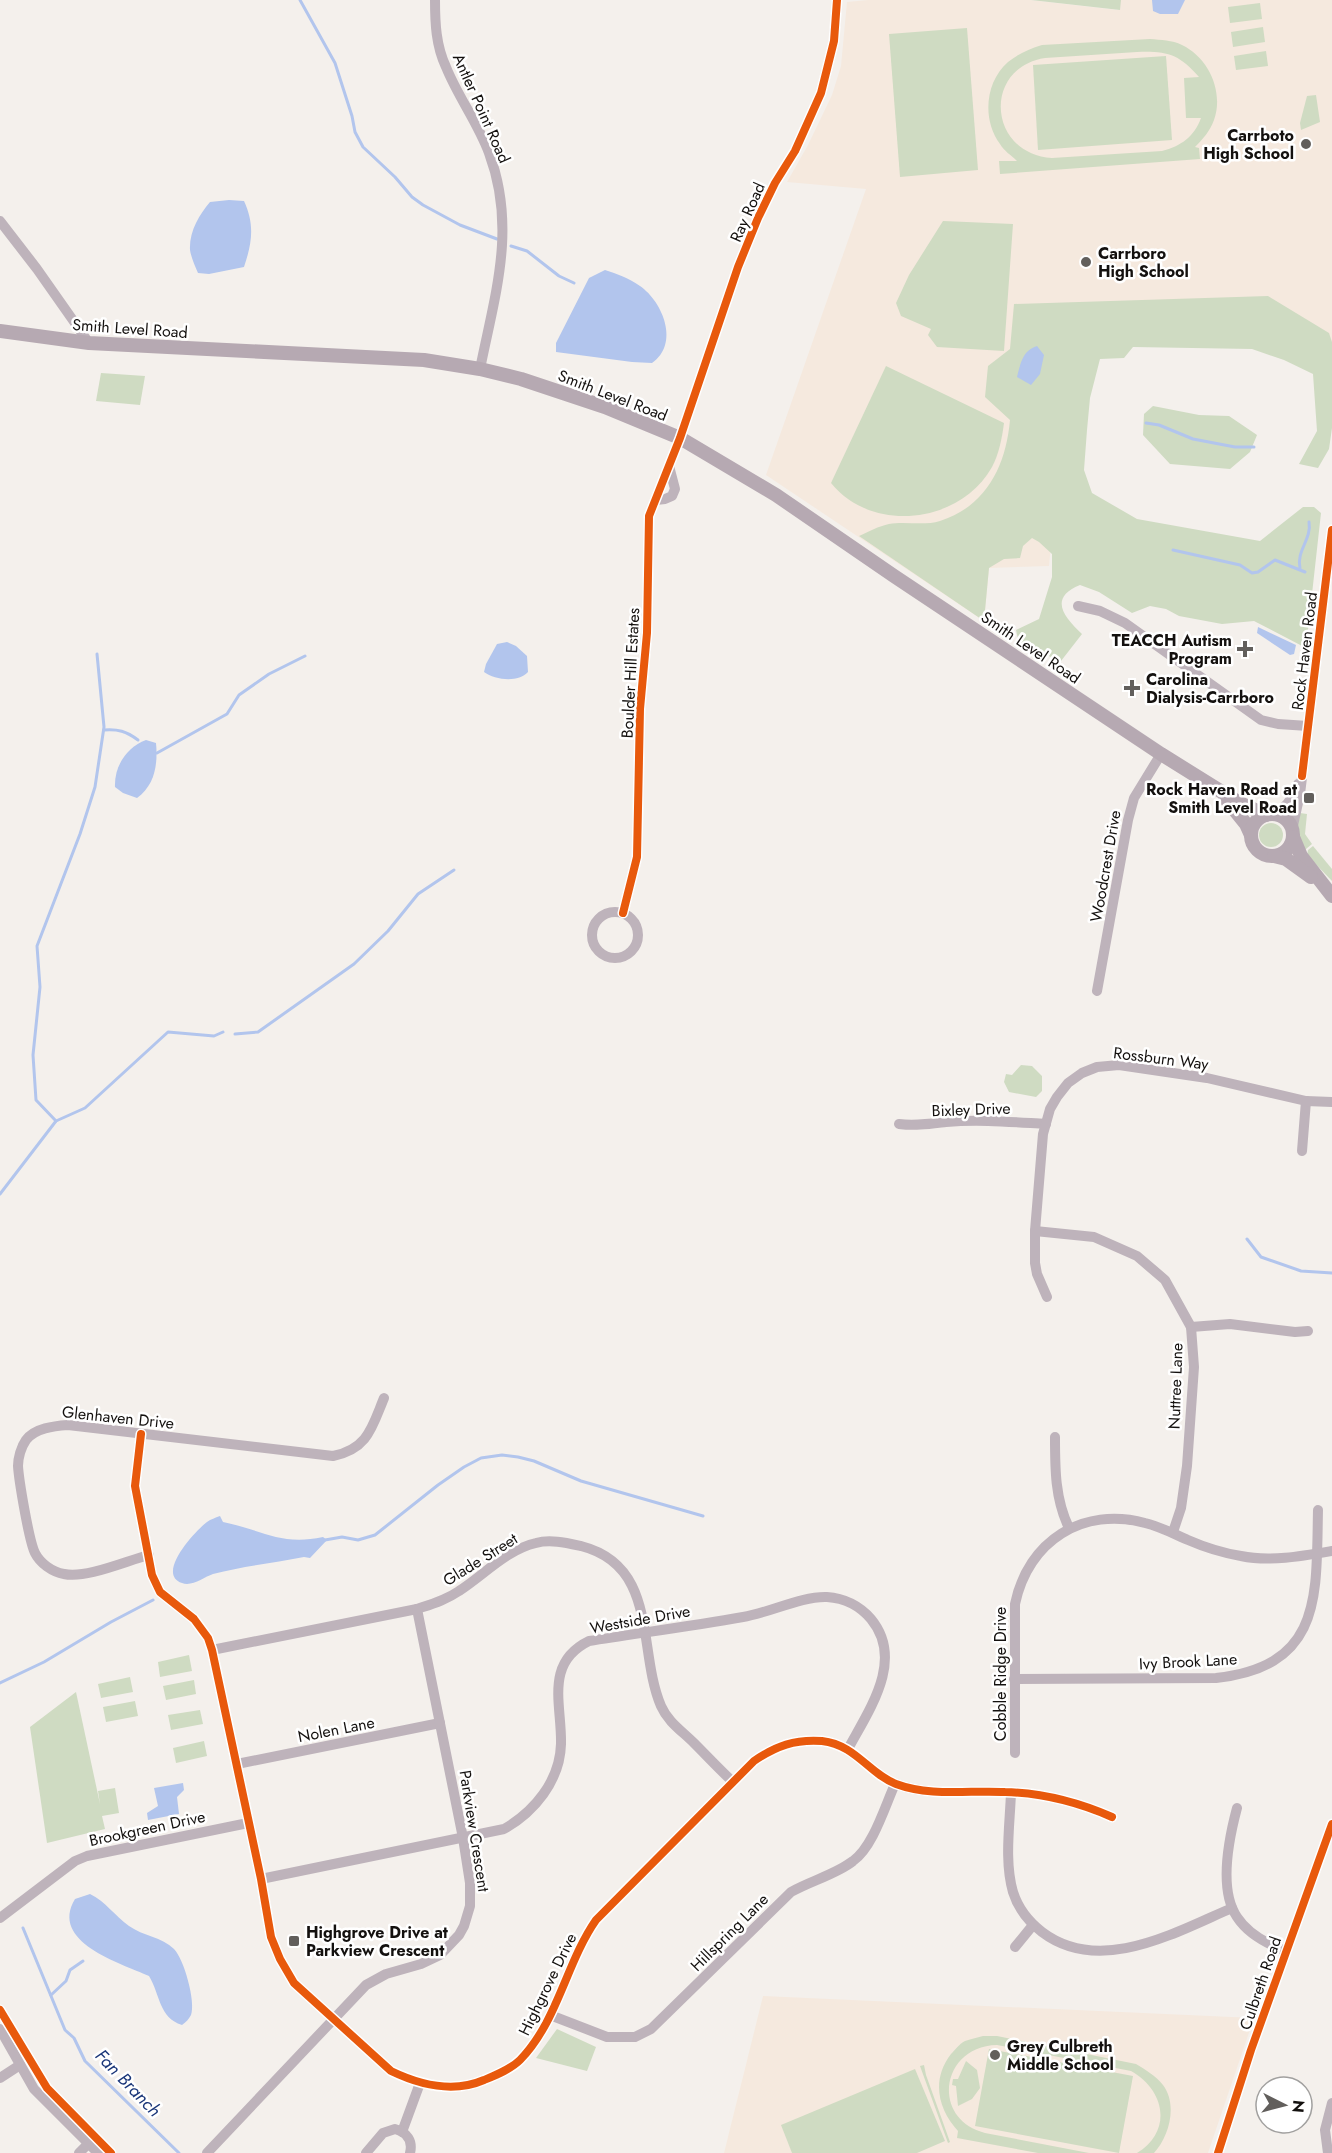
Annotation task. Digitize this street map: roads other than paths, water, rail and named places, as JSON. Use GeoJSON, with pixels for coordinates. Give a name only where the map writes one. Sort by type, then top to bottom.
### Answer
{"type":"FeatureCollection","features":[{"type":"Feature","properties":{"kind":"main road","name":"Smith Level Road"},"geometry":{"type":"LineString","coordinates":[[0,331],[89,343],[424,360],[521,378],[605,406],[680,438],[776,495],[1161,754],[1247,808],[1269,814]]}},
{"type":"Feature","properties":{"kind":"main road","name":"Smith Level Road"},"geometry":{"type":"LineString","coordinates":[[1220,791],[1246,824],[1251,835]]}},
{"type":"Feature","properties":{"kind":"main road"},"geometry":{"type":"LineString","coordinates":[[1269,814],[1284,818],[1301,856],[1328,892],[1286,859],[1261,853],[1256,848],[1251,835],[1255,822],[1269,814]]}},
{"type":"Feature","properties":{"kind":"main road"},"geometry":{"type":"LineString","coordinates":[[1274,856],[1287,850],[1292,833]]}},
{"type":"Feature","properties":{"kind":"street","name":"Antler Point Road"},"geometry":{"type":"LineString","coordinates":[[435,0],[436,27],[445,66],[489,152],[502,208],[502,256],[480,369]]}},
{"type":"Feature","properties":{"kind":"street","name":"Ray Road"},"geometry":{"type":"LineString","coordinates":[[680,438],[746,248],[775,183],[795,151],[821,93],[834,41],[837,0]]}},
{"type":"Feature","properties":{"kind":"street"},"geometry":{"type":"LineString","coordinates":[[0,221],[44,278],[89,343]]}},
{"type":"Feature","properties":{"kind":"street","name":"Boulder Hill Estates"},"geometry":{"type":"LineString","coordinates":[[623,913],[637,857],[640,709],[646,633],[649,516],[680,438]]}},
{"type":"Feature","properties":{"kind":"street","name":"Rock Haven Road"},"geometry":{"type":"LineString","coordinates":[[1292,833],[1299,801],[1332,530]]}},
{"type":"Feature","properties":{"kind":"street"},"geometry":{"type":"LineString","coordinates":[[1078,606],[1100,611],[1125,623],[1261,720],[1278,724],[1308,726]]}},
{"type":"Feature","properties":{"kind":"street","name":"Woodcrest Drive"},"geometry":{"type":"LineString","coordinates":[[1097,991],[1134,798],[1161,754]]}},
{"type":"Feature","properties":{"kind":"street","name":"Rock Haven Road"},"geometry":{"type":"LineString","coordinates":[[1269,814],[1283,810],[1302,776]]}},
{"type":"Feature","properties":{"kind":"street"},"geometry":{"type":"LineString","coordinates":[[609,913],[623,913],[634,922],[637,928],[637,943],[634,950],[621,958],[607,957],[596,948],[593,942],[594,928],[602,916],[609,913]]}},
{"type":"Feature","properties":{"kind":"street","name":"Rossburn Way"},"geometry":{"type":"LineString","coordinates":[[1047,1297],[1036,1274],[1035,1231],[1046,1124],[1057,1097],[1068,1083],[1090,1070],[1119,1065],[1207,1078],[1306,1101],[1332,1102]]}},
{"type":"Feature","properties":{"kind":"street"},"geometry":{"type":"LineString","coordinates":[[1302,1151],[1306,1101]]}},
{"type":"Feature","properties":{"kind":"street","name":"Bixley Drive"},"geometry":{"type":"LineString","coordinates":[[899,1124],[915,1126],[992,1120],[1046,1124]]}},
{"type":"Feature","properties":{"kind":"street","name":"Nuttree Lane"},"geometry":{"type":"LineString","coordinates":[[1035,1231],[1094,1237],[1137,1256],[1165,1280],[1191,1327],[1194,1367],[1187,1466],[1181,1508],[1173,1532]]}},
{"type":"Feature","properties":{"kind":"street"},"geometry":{"type":"LineString","coordinates":[[1191,1327],[1230,1324],[1295,1332],[1308,1331]]}},
{"type":"Feature","properties":{"kind":"street","name":"Glenhaven Drive"},"geometry":{"type":"LineString","coordinates":[[149,1555],[74,1575],[54,1572],[45,1565],[35,1553],[18,1465],[20,1451],[27,1438],[51,1426],[68,1425],[333,1456],[349,1453],[368,1436],[384,1398]]}},
{"type":"Feature","properties":{"kind":"street","name":"Highgrove Drive"},"geometry":{"type":"LineString","coordinates":[[141,1434],[135,1486],[152,1575],[160,1592],[194,1619],[208,1638],[237,1764],[271,1937],[280,1959],[294,1983],[391,2071],[420,2083],[460,2086],[478,2082],[500,2073],[518,2061],[536,2041],[585,1936],[596,1920],[754,1761],[785,1743],[821,1741],[848,1749],[882,1777],[895,1784],[920,1791],[1011,1792],[1059,1798],[1112,1817]]}},
{"type":"Feature","properties":{"kind":"street"},"geometry":{"type":"LineString","coordinates":[[1055,1437],[1057,1492],[1062,1514],[1069,1528]]}},
{"type":"Feature","properties":{"kind":"street","name":"Ivy Brook Lane"},"geometry":{"type":"LineString","coordinates":[[1014,1679],[1216,1678],[1237,1676],[1270,1664],[1303,1631],[1314,1605],[1318,1510]]}},
{"type":"Feature","properties":{"kind":"street","name":"Cobble Ridge Drive"},"geometry":{"type":"LineString","coordinates":[[1015,1752],[1013,1616],[1026,1570],[1040,1551],[1058,1534],[1087,1521],[1119,1519],[1148,1523],[1189,1540],[1242,1556],[1285,1557],[1332,1551]]}},
{"type":"Feature","properties":{"kind":"street","name":"Glade Street"},"geometry":{"type":"LineString","coordinates":[[212,1650],[417,1609],[459,1592],[517,1550],[536,1542],[554,1542],[591,1549],[609,1560],[627,1576],[636,1594],[644,1618],[654,1684],[662,1708],[674,1725],[732,1782]]}},
{"type":"Feature","properties":{"kind":"street","name":"Westside Drive"},"geometry":{"type":"LineString","coordinates":[[261,1879],[504,1829],[518,1821],[536,1804],[557,1767],[561,1746],[558,1692],[560,1676],[565,1662],[575,1648],[589,1641],[746,1617],[808,1599],[826,1597],[845,1600],[863,1610],[879,1630],[885,1649],[879,1690],[848,1749]]}},
{"type":"Feature","properties":{"kind":"street","name":"Parkview Crescent"},"geometry":{"type":"LineString","coordinates":[[207,2153],[366,1985],[386,1974],[421,1964],[441,1954],[459,1935],[468,1915],[471,1895],[463,1838],[417,1609]]}},
{"type":"Feature","properties":{"kind":"street","name":"Nolen Lane"},"geometry":{"type":"LineString","coordinates":[[237,1764],[440,1723]]}},
{"type":"Feature","properties":{"kind":"street","name":"Hillspring Lane"},"geometry":{"type":"LineString","coordinates":[[550,2015],[607,2037],[635,2037],[651,2030],[791,1892],[803,1884],[852,1863],[860,1856],[868,1844],[895,1784]]}},
{"type":"Feature","properties":{"kind":"street"},"geometry":{"type":"LineString","coordinates":[[1011,1792],[1010,1882],[1019,1905],[1033,1925],[1063,1944],[1087,1949],[1111,1949],[1155,1941],[1232,1908]]}},
{"type":"Feature","properties":{"kind":"street"},"geometry":{"type":"LineString","coordinates":[[1237,1808],[1230,1834],[1226,1864],[1232,1908],[1241,1923],[1256,1937],[1286,1951]]}},
{"type":"Feature","properties":{"kind":"street","name":"Brookgreen Drive"},"geometry":{"type":"LineString","coordinates":[[0,1918],[75,1861],[87,1856],[248,1823]]}},
{"type":"Feature","properties":{"kind":"street","name":"Culbreth Road"},"geometry":{"type":"LineString","coordinates":[[1218,2153],[1286,1951],[1332,1824]]}},
{"type":"Feature","properties":{"kind":"street"},"geometry":{"type":"LineString","coordinates":[[1015,1947],[1033,1925]]}},
{"type":"Feature","properties":{"kind":"street"},"geometry":{"type":"LineString","coordinates":[[0,2029],[41,2097],[98,2153]]}},
{"type":"Feature","properties":{"kind":"street"},"geometry":{"type":"LineString","coordinates":[[0,2078],[20,2065]]}},
{"type":"Feature","properties":{"kind":"street"},"geometry":{"type":"LineString","coordinates":[[402,2132],[420,2083]]}},
{"type":"Feature","properties":{"kind":"street"},"geometry":{"type":"LineString","coordinates":[[1328,2153],[1325,2130],[1332,2103]]}},
{"type":"Feature","properties":{"kind":"street"},"geometry":{"type":"LineString","coordinates":[[366,2153],[387,2131],[395,2129],[410,2140],[411,2153]]}},
{"type":"Feature","properties":{"kind":"street"},"geometry":{"type":"LineString","coordinates":[[79,2153],[88,2144]]}},
{"type":"Feature","properties":{"kind":"water"},"geometry":{"type":"Polygon","coordinates":[[[1152,0],[1185,0],[1178,14],[1160,14],[1153,11],[1152,0]]]}},
{"type":"Feature","properties":{"kind":"water"},"geometry":{"type":"Polygon","coordinates":[[[244,201],[250,218],[250,242],[244,267],[209,274],[198,273],[190,250],[191,237],[196,224],[210,202],[244,201]]]}},
{"type":"Feature","properties":{"kind":"water"},"geometry":{"type":"Polygon","coordinates":[[[605,270],[627,278],[640,286],[656,302],[665,323],[667,335],[660,355],[652,363],[556,352],[556,343],[589,278],[605,270]]]}},
{"type":"Feature","properties":{"kind":"water"},"geometry":{"type":"Polygon","coordinates":[[[1037,346],[1044,355],[1040,374],[1031,385],[1017,377],[1025,354],[1037,346]]]}},
{"type":"Feature","properties":{"kind":"water"},"geometry":{"type":"Polygon","coordinates":[[[1258,627],[1296,645],[1294,654],[1290,655],[1257,633],[1258,627]]]}},
{"type":"Feature","properties":{"kind":"water"},"geometry":{"type":"Polygon","coordinates":[[[507,642],[516,646],[527,656],[528,672],[518,678],[506,679],[484,672],[497,644],[507,642]]]}},
{"type":"Feature","properties":{"kind":"water"},"geometry":{"type":"Polygon","coordinates":[[[146,740],[156,743],[156,766],[148,787],[137,798],[115,787],[115,779],[123,758],[133,747],[146,740]]]}},
{"type":"Feature","properties":{"kind":"water"},"geometry":{"type":"Polygon","coordinates":[[[220,1516],[223,1522],[272,1536],[295,1540],[323,1537],[327,1540],[310,1558],[304,1557],[236,1569],[213,1574],[194,1583],[182,1583],[175,1578],[173,1571],[180,1552],[202,1527],[210,1520],[220,1516]]]}},
{"type":"Feature","properties":{"kind":"water"},"geometry":{"type":"Polygon","coordinates":[[[183,1783],[184,1790],[177,1797],[179,1814],[148,1820],[147,1813],[158,1806],[154,1788],[183,1783]]]}},
{"type":"Feature","properties":{"kind":"water"},"geometry":{"type":"Polygon","coordinates":[[[90,1894],[129,1926],[164,1942],[178,1954],[185,1971],[192,2001],[191,2015],[182,2025],[174,2022],[164,2011],[149,1976],[106,1957],[79,1939],[72,1927],[70,1914],[75,1899],[90,1894]]]}},
{"type":"Feature","properties":{"kind":"waterway"},"geometry":{"type":"LineString","coordinates":[[300,0],[335,63],[355,132],[363,147],[395,177],[412,197],[423,205],[460,225],[497,239]]}},
{"type":"Feature","properties":{"kind":"waterway"},"geometry":{"type":"LineString","coordinates":[[511,246],[527,251],[559,276],[574,283]]}},
{"type":"Feature","properties":{"kind":"waterway"},"geometry":{"type":"LineString","coordinates":[[1146,423],[1159,425],[1193,439],[1235,447],[1254,447]]}},
{"type":"Feature","properties":{"kind":"waterway"},"geometry":{"type":"LineString","coordinates":[[1300,568],[1300,556],[1308,534],[1309,522]]}},
{"type":"Feature","properties":{"kind":"waterway"},"geometry":{"type":"LineString","coordinates":[[1173,550],[1240,565],[1252,573],[1258,572],[1275,560],[1305,572]]}},
{"type":"Feature","properties":{"kind":"waterway"},"geometry":{"type":"LineString","coordinates":[[56,1121],[36,1100],[33,1055],[40,987],[37,946],[80,834],[95,787],[104,727],[97,654]]}},
{"type":"Feature","properties":{"kind":"waterway"},"geometry":{"type":"LineString","coordinates":[[157,753],[227,714],[239,695],[269,674],[305,656]]}},
{"type":"Feature","properties":{"kind":"waterway"},"geometry":{"type":"LineString","coordinates":[[104,730],[122,731],[138,740]]}},
{"type":"Feature","properties":{"kind":"waterway"},"geometry":{"type":"LineString","coordinates":[[235,1034],[258,1032],[354,964],[388,931],[418,894],[454,870]]}},
{"type":"Feature","properties":{"kind":"waterway"},"geometry":{"type":"LineString","coordinates":[[0,1194],[56,1121],[85,1108],[168,1032],[214,1036],[223,1032]]}},
{"type":"Feature","properties":{"kind":"waterway"},"geometry":{"type":"LineString","coordinates":[[1247,1239],[1261,1257],[1301,1271],[1332,1273]]}},
{"type":"Feature","properties":{"kind":"waterway"},"geometry":{"type":"LineString","coordinates":[[325,1540],[342,1537],[358,1540],[375,1535],[464,1467],[481,1458],[502,1455],[534,1461],[581,1481],[703,1516]]}},
{"type":"Feature","properties":{"kind":"waterway"},"geometry":{"type":"LineString","coordinates":[[0,1683],[44,1662],[153,1600]]}},
{"type":"Feature","properties":{"kind":"waterway","name":"Fan Branch"},"geometry":{"type":"LineString","coordinates":[[23,1928],[65,2030],[74,2038],[85,2061],[179,2153]]}},
{"type":"Feature","properties":{"kind":"waterway"},"geometry":{"type":"LineString","coordinates":[[51,1995],[66,1981],[70,1970],[83,1961]]}},
{"type":"Feature","properties":{"kind":"place","name":"Carrboto High School"},"geometry":{"type":"Point","coordinates":[1306,144]}},
{"type":"Feature","properties":{"kind":"place","name":"Carrboro High School"},"geometry":{"type":"Point","coordinates":[1086,262]}},
{"type":"Feature","properties":{"kind":"place","name":"TEACCH Autism Program"},"geometry":{"type":"Point","coordinates":[1245,649]}},
{"type":"Feature","properties":{"kind":"place","name":"Carolina Dialysis-Carrboro"},"geometry":{"type":"Point","coordinates":[1132,688]}},
{"type":"Feature","properties":{"kind":"place","name":"Rock Haven Road at Smith Level Road"},"geometry":{"type":"Point","coordinates":[1309,798]}},
{"type":"Feature","properties":{"kind":"place","name":"Highgrove Drive at Parkview Crescent"},"geometry":{"type":"Point","coordinates":[294,1941]}},
{"type":"Feature","properties":{"kind":"place","name":"Grey Culbreth Middle School"},"geometry":{"type":"Point","coordinates":[995,2055]}}]}
